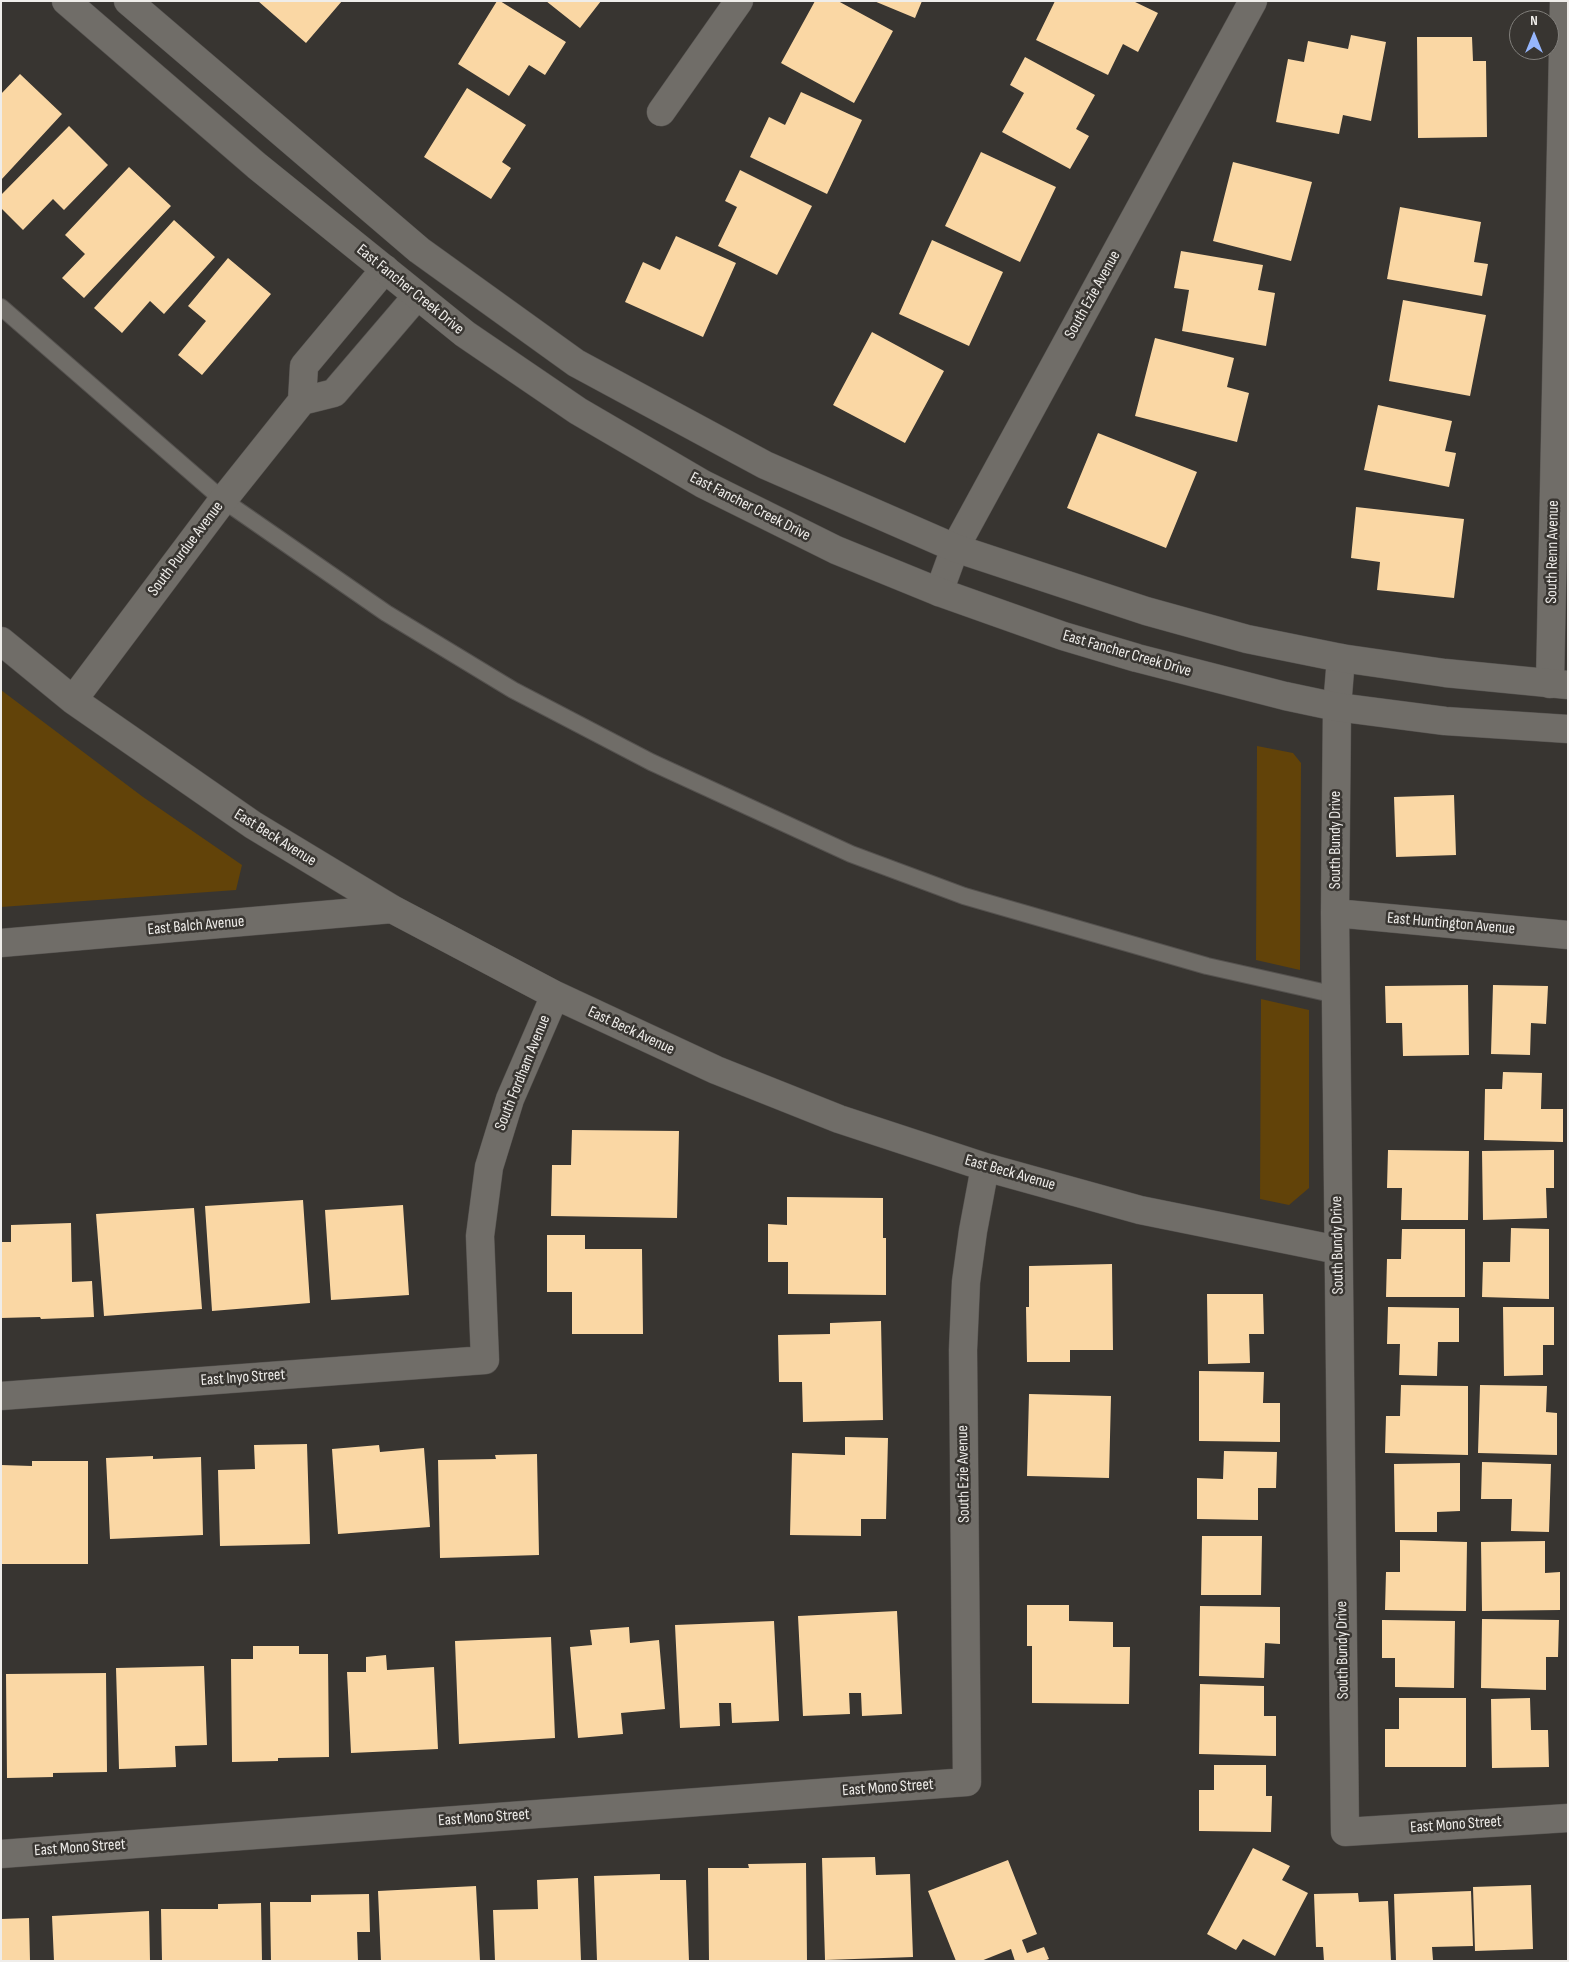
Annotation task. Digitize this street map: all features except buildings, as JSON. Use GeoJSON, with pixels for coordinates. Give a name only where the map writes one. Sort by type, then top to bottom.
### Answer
{"type":"FeatureCollection","features":[{"type":"Feature","properties":{"kind":"street","name":"East Fancher Creek Drive"},"geometry":{"type":"LineString","coordinates":[[66,1],[257,166],[465,334],[578,411],[703,484],[836,550],[939,592],[1063,636],[1132,657],[1285,696],[1337,707],[1445,721],[1568,729]]}},
{"type":"Feature","properties":{"kind":"street"},"geometry":{"type":"LineString","coordinates":[[128,1],[419,250],[576,363],[765,464],[955,548],[1146,611],[1247,639],[1341,658],[1445,673],[1559,684]]}},
{"type":"Feature","properties":{"kind":"street"},"geometry":{"type":"LineString","coordinates":[[661,112],[739,1]]}},
{"type":"Feature","properties":{"kind":"street","name":"South Ezie Avenue"},"geometry":{"type":"LineString","coordinates":[[939,592],[955,548],[1253,1]]}},
{"type":"Feature","properties":{"kind":"street","name":"South Renn Avenue"},"geometry":{"type":"LineString","coordinates":[[1559,684],[1564,1]]}},
{"type":"Feature","properties":{"kind":"street"},"geometry":{"type":"LineString","coordinates":[[385,269],[304,366],[302,401],[334,393],[417,296]]}},
{"type":"Feature","properties":{"kind":"street","name":"South Purdue Avenue"},"geometry":{"type":"LineString","coordinates":[[73,700],[223,500],[302,401]]}},
{"type":"Feature","properties":{"kind":"street","name":"East Beck Avenue"},"geometry":{"type":"LineString","coordinates":[[1,641],[73,700],[253,825],[392,910],[555,995],[716,1070],[831,1116],[985,1167],[1140,1210],[1338,1250]]}},
{"type":"Feature","properties":{"kind":"street","name":"South Bundy Drive"},"geometry":{"type":"LineString","coordinates":[[1341,658],[1337,707],[1335,913],[1344,1832]]}},
{"type":"Feature","properties":{"kind":"street","name":"East Balch Avenue"},"geometry":{"type":"LineString","coordinates":[[1,943],[392,910]]}},
{"type":"Feature","properties":{"kind":"street","name":"East Huntington Avenue"},"geometry":{"type":"LineString","coordinates":[[1335,913],[1568,935]]}},
{"type":"Feature","properties":{"kind":"street","name":"South Fordham Avenue"},"geometry":{"type":"LineString","coordinates":[[485,1360],[480,1236],[489,1167],[510,1099],[555,995]]}},
{"type":"Feature","properties":{"kind":"street","name":"South Ezie Avenue"},"geometry":{"type":"LineString","coordinates":[[967,1782],[963,1350],[967,1274],[985,1167]]}},
{"type":"Feature","properties":{"kind":"street","name":"East Inyo Street"},"geometry":{"type":"LineString","coordinates":[[1,1396],[485,1360]]}},
{"type":"Feature","properties":{"kind":"street","name":"East Mono Street"},"geometry":{"type":"LineString","coordinates":[[1,1854],[967,1782]]}},
{"type":"Feature","properties":{"kind":"street","name":"East Mono Street"},"geometry":{"type":"LineString","coordinates":[[1344,1832],[1568,1818]]}},
{"type":"Feature","properties":{"kind":"lane"},"geometry":{"type":"LineString","coordinates":[[1,307],[223,500],[386,613],[513,690],[651,762],[851,854],[964,896],[1207,966],[1336,995]]}},
{"type":"Feature","properties":{"kind":"shaded area"},"geometry":{"type":"Polygon","coordinates":[[[1,690],[143,797],[242,865],[236,890],[1,907],[1,690]]]}},
{"type":"Feature","properties":{"kind":"shaded area"},"geometry":{"type":"Polygon","coordinates":[[[1257,746],[1293,753],[1301,763],[1300,970],[1256,960],[1257,746]]]}},
{"type":"Feature","properties":{"kind":"shaded area"},"geometry":{"type":"Polygon","coordinates":[[[1261,999],[1309,1010],[1309,1188],[1289,1205],[1260,1199],[1261,999]]]}}]}
